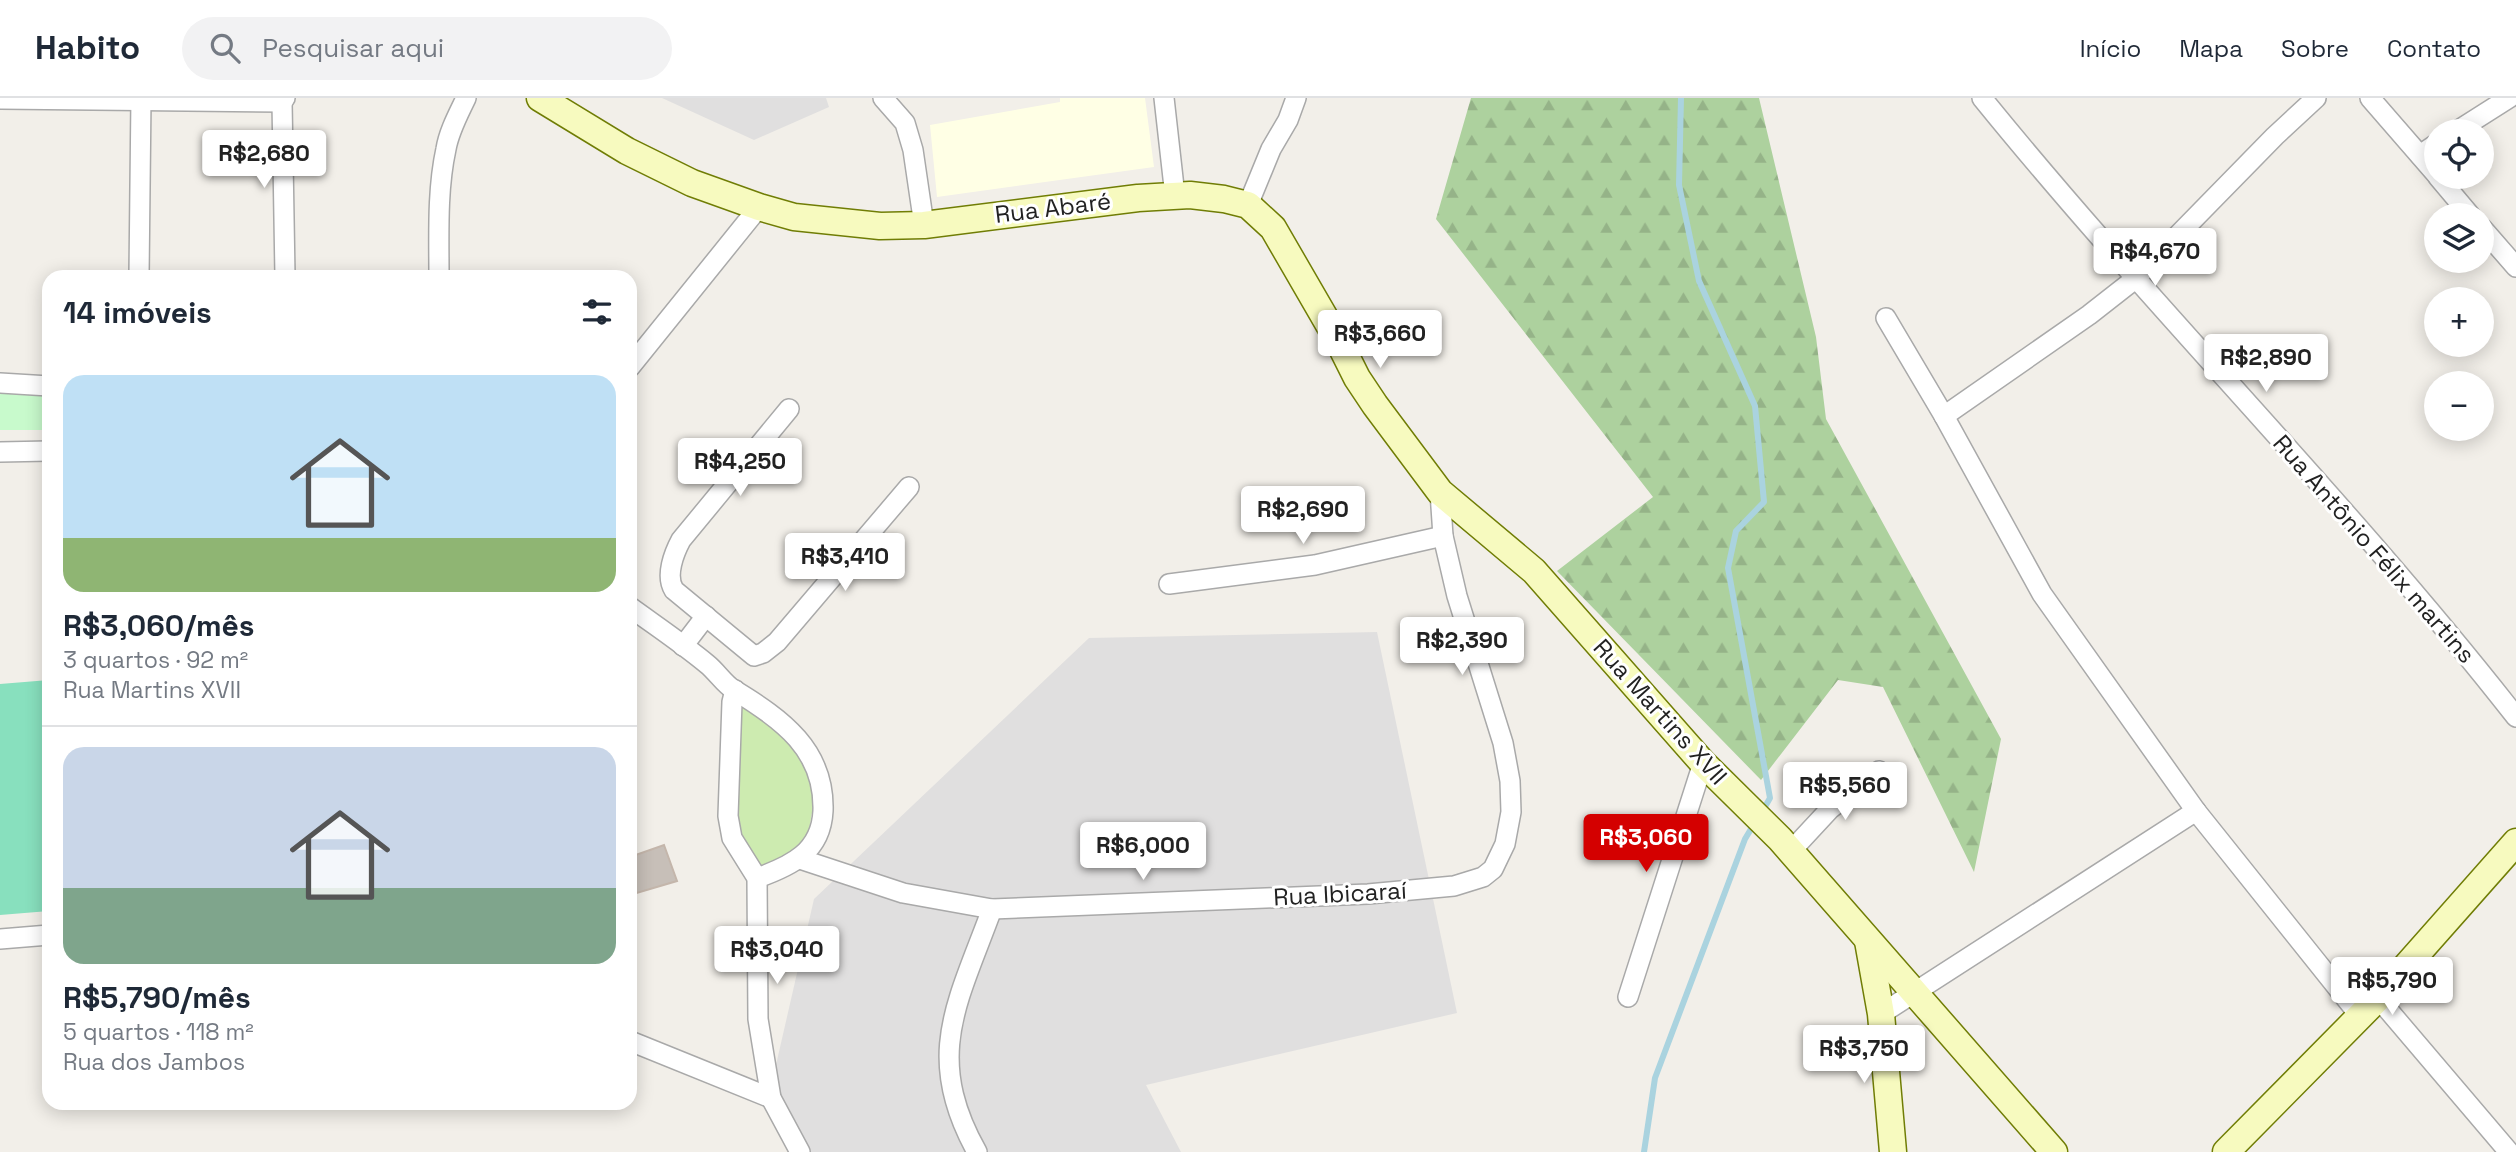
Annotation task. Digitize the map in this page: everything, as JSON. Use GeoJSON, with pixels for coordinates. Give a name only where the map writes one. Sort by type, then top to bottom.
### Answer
{"type":"FeatureCollection","features":[{"type":"Feature","properties":{"kind":"street"},"geometry":{"type":"LineString","coordinates":[[439,270],[439,219],[446,149],[453,124],[467,98]]}},
{"type":"Feature","properties":{"kind":"street","name":"Rua Abaré"},"geometry":{"type":"LineString","coordinates":[[540,98],[627,151],[692,183],[759,208],[794,217],[851,224],[924,225],[1138,198],[1209,196],[1248,205]]}},
{"type":"Feature","properties":{"kind":"street"},"geometry":{"type":"LineString","coordinates":[[883,98],[905,123],[913,150],[924,225]]}},
{"type":"Feature","properties":{"kind":"street"},"geometry":{"type":"LineString","coordinates":[[1164,98],[1175,196]]}},
{"type":"Feature","properties":{"kind":"street"},"geometry":{"type":"LineString","coordinates":[[1296,98],[1248,205],[1273,228],[1374,405],[1440,492]]}},
{"type":"Feature","properties":{"kind":"street","name":"Rua Antônio Félix martins"},"geometry":{"type":"LineString","coordinates":[[1982,98],[2135,279],[2403,579],[2516,717]]}},
{"type":"Feature","properties":{"kind":"street"},"geometry":{"type":"LineString","coordinates":[[1944,415],[2089,315],[2135,279],[2275,136],[2316,98]]}},
{"type":"Feature","properties":{"kind":"street"},"geometry":{"type":"LineString","coordinates":[[2370,98],[2424,146]]}},
{"type":"Feature","properties":{"kind":"street"},"geometry":{"type":"LineString","coordinates":[[2476,119],[2509,98]]}},
{"type":"Feature","properties":{"kind":"street"},"geometry":{"type":"LineString","coordinates":[[0,99],[284,100],[285,270]]}},
{"type":"Feature","properties":{"kind":"street"},"geometry":{"type":"LineString","coordinates":[[139,270],[141,100]]}},
{"type":"Feature","properties":{"kind":"street"},"geometry":{"type":"LineString","coordinates":[[2448,189],[2460,203]]}},
{"type":"Feature","properties":{"kind":"street"},"geometry":{"type":"LineString","coordinates":[[637,358],[759,208]]}},
{"type":"Feature","properties":{"kind":"street"},"geometry":{"type":"LineString","coordinates":[[2494,242],[2516,267]]}},
{"type":"Feature","properties":{"kind":"street"},"geometry":{"type":"LineString","coordinates":[[1886,318],[1944,415],[2042,594],[2196,811],[2369,1007],[2508,1152]]}},
{"type":"Feature","properties":{"kind":"street"},"geometry":{"type":"LineString","coordinates":[[0,383],[42,386]]}},
{"type":"Feature","properties":{"kind":"street"},"geometry":{"type":"LineString","coordinates":[[789,409],[694,523],[674,554],[671,587],[754,656],[763,653],[776,642],[909,487]]}},
{"type":"Feature","properties":{"kind":"street"},"geometry":{"type":"LineString","coordinates":[[0,452],[42,451]]}},
{"type":"Feature","properties":{"kind":"street","name":"Rua Ibicaraí"},"geometry":{"type":"LineString","coordinates":[[800,859],[903,893],[992,909],[1429,890],[1483,877],[1493,869],[1500,857],[1509,828],[1510,781],[1503,743],[1457,596],[1443,536],[1440,492]]}},
{"type":"Feature","properties":{"kind":"street","name":"Rua Martins XVII"},"geometry":{"type":"LineString","coordinates":[[1440,492],[1534,571],[1703,763],[1786,845],[2054,1152]]}},
{"type":"Feature","properties":{"kind":"street"},"geometry":{"type":"LineString","coordinates":[[1169,584],[1315,565],[1443,536]]}},
{"type":"Feature","properties":{"kind":"street"},"geometry":{"type":"LineString","coordinates":[[637,612],[708,664],[735,690],[758,703],[791,732],[812,757],[818,770],[823,803],[822,819],[811,846],[800,859],[757,878]]}},
{"type":"Feature","properties":{"kind":"street"},"geometry":{"type":"LineString","coordinates":[[683,646],[706,616]]}},
{"type":"Feature","properties":{"kind":"street"},"geometry":{"type":"LineString","coordinates":[[735,690],[732,702],[728,816],[732,838],[757,878],[758,1019],[771,1098],[800,1152]]}},
{"type":"Feature","properties":{"kind":"street"},"geometry":{"type":"LineString","coordinates":[[1628,997],[1703,763]]}},
{"type":"Feature","properties":{"kind":"street"},"geometry":{"type":"LineString","coordinates":[[1786,845],[1879,771]]}},
{"type":"Feature","properties":{"kind":"street"},"geometry":{"type":"LineString","coordinates":[[1881,1014],[2196,811]]}},
{"type":"Feature","properties":{"kind":"street"},"geometry":{"type":"LineString","coordinates":[[2226,1152],[2369,1007],[2516,842]]}},
{"type":"Feature","properties":{"kind":"street"},"geometry":{"type":"LineString","coordinates":[[977,1152],[955,1103],[949,1082],[948,1053],[951,1026],[992,909]]}},
{"type":"Feature","properties":{"kind":"street"},"geometry":{"type":"LineString","coordinates":[[0,939],[42,936]]}},
{"type":"Feature","properties":{"kind":"street"},"geometry":{"type":"LineString","coordinates":[[1868,940],[1881,1014],[1893,1152]]}},
{"type":"Feature","properties":{"kind":"street"},"geometry":{"type":"LineString","coordinates":[[637,1044],[771,1098]]}},
{"type":"Feature","properties":{"kind":"shaded area"},"geometry":{"type":"Polygon","coordinates":[[[662,98],[826,98],[829,107],[754,140],[662,98]]]}},
{"type":"Feature","properties":{"kind":"shaded area"},"geometry":{"type":"Polygon","coordinates":[[[1060,98],[1145,98],[1154,167],[937,197],[930,125],[1060,102],[1060,98]]]}},
{"type":"Feature","properties":{"kind":"shaded area"},"geometry":{"type":"Polygon","coordinates":[[[1377,632],[1457,1013],[1146,1085],[1181,1152],[800,1152],[770,1091],[814,899],[1089,638],[1377,632]]]}},
{"type":"Feature","properties":{"kind":"green space"},"geometry":{"type":"Polygon","coordinates":[[[1471,98],[1759,98],[1816,337],[1826,419],[2001,739],[1974,872],[1883,687],[1838,680],[1761,780],[1557,571],[1653,497],[1436,219],[1471,98]]]}},
{"type":"Feature","properties":{"kind":"green space"},"geometry":{"type":"Polygon","coordinates":[[[0,385],[42,385],[42,430],[0,430],[0,385]]]}},
{"type":"Feature","properties":{"kind":"green space"},"geometry":{"type":"Polygon","coordinates":[[[42,681],[42,912],[0,915],[0,684],[42,681]]]}},
{"type":"Feature","properties":{"kind":"green space"},"geometry":{"type":"Polygon","coordinates":[[[733,683],[805,751],[814,801],[802,870],[773,872],[750,858],[735,838],[733,683]]]}},
{"type":"Feature","properties":{"kind":"building"},"geometry":{"type":"Polygon","coordinates":[[[664,845],[677,881],[637,893],[637,855],[664,845]]]}},
{"type":"Feature","properties":{"kind":"waterway"},"geometry":{"type":"LineString","coordinates":[[1681,98],[1679,185],[1699,281],[1755,406],[1764,502],[1736,531],[1728,568],[1770,798],[1762,812]]}},
{"type":"Feature","properties":{"kind":"waterway"},"geometry":{"type":"LineString","coordinates":[[1644,1152],[1655,1078],[1745,839],[1754,824]]}}]}
